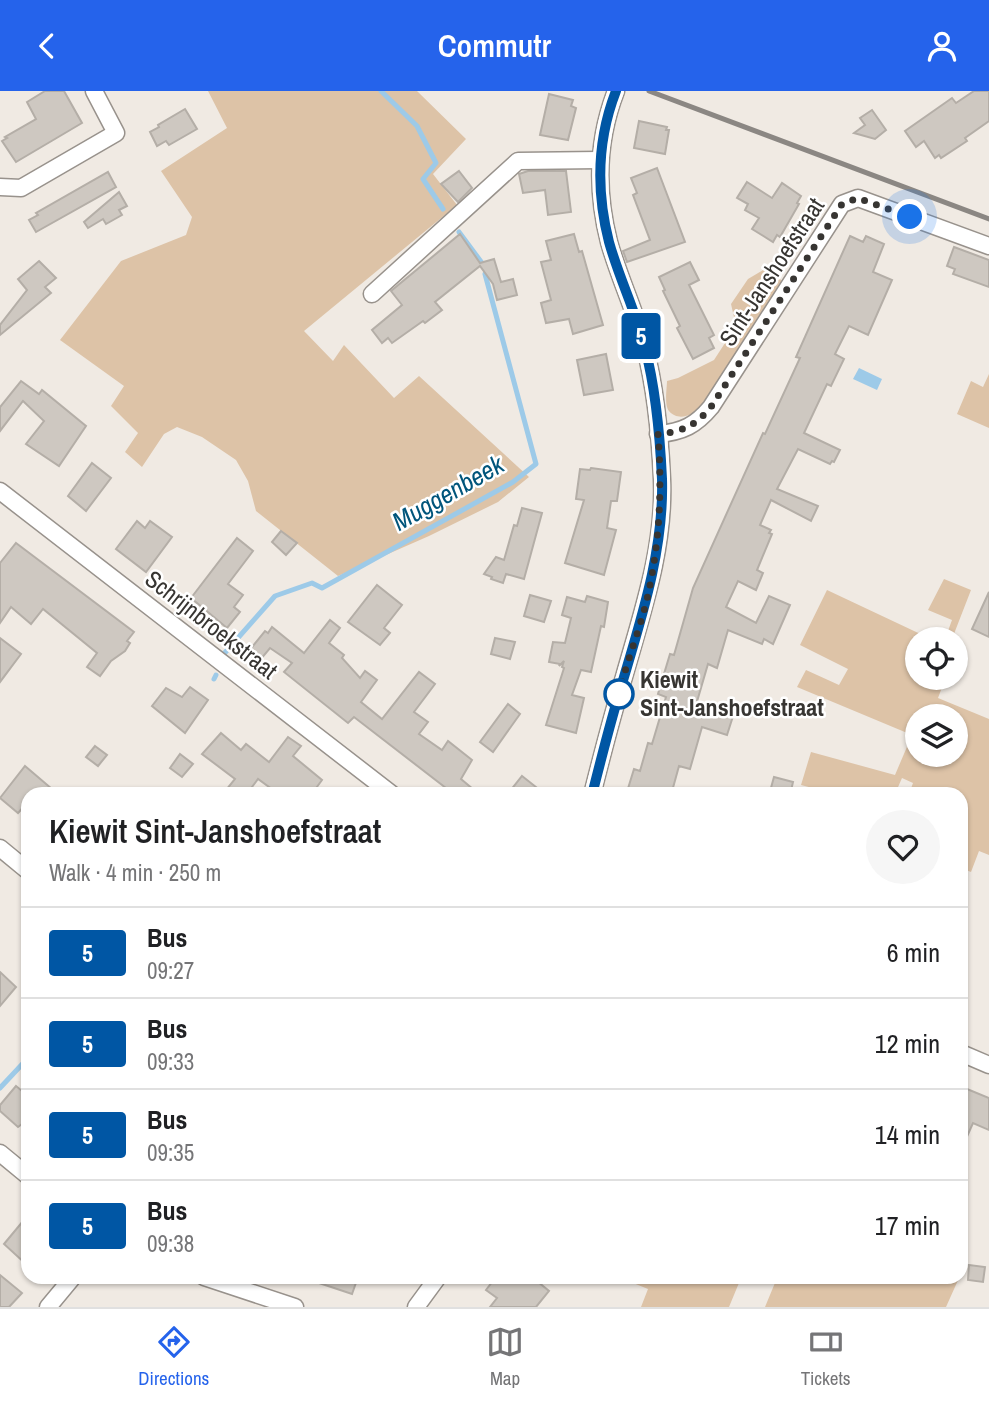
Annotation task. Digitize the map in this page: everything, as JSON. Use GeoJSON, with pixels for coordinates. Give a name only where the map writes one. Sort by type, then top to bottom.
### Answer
{"type":"FeatureCollection","features":[{"type":"Feature","properties":{"kind":"street"},"geometry":{"type":"LineString","coordinates":[[0,187],[21,188],[116,134],[94,91]]}},
{"type":"Feature","properties":{"kind":"street"},"geometry":{"type":"LineString","coordinates":[[594,787],[649,591],[659,527],[661,493],[658,434],[645,348],[610,243],[601,202],[599,160],[616,91]]}},
{"type":"Feature","properties":{"kind":"street"},"geometry":{"type":"LineString","coordinates":[[372,294],[518,161],[599,160]]}},
{"type":"Feature","properties":{"kind":"street","name":"Sint-Janshoefstraat"},"geometry":{"type":"LineString","coordinates":[[658,434],[671,433],[697,423],[711,407],[842,204],[858,198],[989,246]]}},
{"type":"Feature","properties":{"kind":"street","name":"Schrijnbroekstraat"},"geometry":{"type":"LineString","coordinates":[[3,499],[382,787]]}},
{"type":"Feature","properties":{"kind":"street"},"geometry":{"type":"LineString","coordinates":[[0,848],[21,865]]}},
{"type":"Feature","properties":{"kind":"street"},"geometry":{"type":"LineString","coordinates":[[968,1056],[989,1065]]}},
{"type":"Feature","properties":{"kind":"street"},"geometry":{"type":"LineString","coordinates":[[0,1153],[21,1171]]}},
{"type":"Feature","properties":{"kind":"street"},"geometry":{"type":"LineString","coordinates":[[48,1307],[67,1284]]}},
{"type":"Feature","properties":{"kind":"street"},"geometry":{"type":"LineString","coordinates":[[225,1284],[295,1307]]}},
{"type":"Feature","properties":{"kind":"street"},"geometry":{"type":"LineString","coordinates":[[416,1307],[433,1284]]}},
{"type":"Feature","properties":{"kind":"shaded area"},"geometry":{"type":"Polygon","coordinates":[[[208,91],[417,91],[466,139],[433,174],[457,205],[304,331],[333,361],[344,345],[394,398],[419,376],[529,477],[498,502],[338,576],[256,511],[248,481],[236,460],[202,437],[177,427],[164,434],[142,467],[125,452],[138,433],[111,406],[124,386],[60,340],[121,261],[186,235],[192,217],[161,171],[227,128],[208,91]]]}},
{"type":"Feature","properties":{"kind":"shaded area"},"geometry":{"type":"Polygon","coordinates":[[[768,267],[782,281],[701,407],[686,416],[673,414],[667,405],[667,381],[714,360],[736,326],[731,304],[748,279],[768,267]]]}},
{"type":"Feature","properties":{"kind":"shaded area"},"geometry":{"type":"Polygon","coordinates":[[[989,374],[989,428],[957,414],[971,381],[983,387],[989,374]]]}},
{"type":"Feature","properties":{"kind":"shaded area"},"geometry":{"type":"Polygon","coordinates":[[[944,579],[971,590],[957,627],[949,627],[952,620],[928,610],[944,579]]]}},
{"type":"Feature","properties":{"kind":"shaded area"},"geometry":{"type":"Polygon","coordinates":[[[827,590],[906,627],[905,690],[941,690],[938,698],[953,704],[905,704],[905,732],[797,687],[806,670],[839,685],[848,669],[800,645],[827,590]]]}},
{"type":"Feature","properties":{"kind":"shaded area"},"geometry":{"type":"Polygon","coordinates":[[[968,710],[989,719],[989,855],[979,851],[971,872],[968,871],[968,787],[912,787],[913,783],[902,778],[898,787],[801,785],[811,752],[895,775],[905,751],[905,767],[968,767],[968,710]]]}},
{"type":"Feature","properties":{"kind":"shaded area"},"geometry":{"type":"Polygon","coordinates":[[[636,1284],[739,1284],[729,1307],[641,1307],[648,1289],[636,1284]]]}},
{"type":"Feature","properties":{"kind":"shaded area"},"geometry":{"type":"Polygon","coordinates":[[[774,1284],[956,1284],[946,1307],[765,1307],[774,1284]]]}},
{"type":"Feature","properties":{"kind":"water"},"geometry":{"type":"Polygon","coordinates":[[[859,368],[882,379],[877,390],[853,379],[859,368]]]}},
{"type":"Feature","properties":{"kind":"building"},"geometry":{"type":"Polygon","coordinates":[[[45,91],[64,91],[82,123],[16,162],[2,141],[36,119],[27,102],[45,91]]]}},
{"type":"Feature","properties":{"kind":"building"},"geometry":{"type":"Polygon","coordinates":[[[974,91],[989,91],[989,121],[965,138],[967,141],[941,158],[939,155],[935,158],[924,141],[916,147],[905,131],[952,98],[956,103],[974,91]]]}},
{"type":"Feature","properties":{"kind":"building"},"geometry":{"type":"Polygon","coordinates":[[[549,94],[573,100],[571,106],[576,108],[568,140],[540,135],[549,94]]]}},
{"type":"Feature","properties":{"kind":"building"},"geometry":{"type":"Polygon","coordinates":[[[185,109],[197,129],[169,145],[166,141],[157,146],[150,132],[185,109]]]}},
{"type":"Feature","properties":{"kind":"building"},"geometry":{"type":"Polygon","coordinates":[[[872,110],[886,130],[875,139],[854,133],[865,125],[860,118],[872,110]]]}},
{"type":"Feature","properties":{"kind":"building"},"geometry":{"type":"Polygon","coordinates":[[[639,121],[667,127],[666,130],[669,130],[665,154],[634,148],[639,121]]]}},
{"type":"Feature","properties":{"kind":"building"},"geometry":{"type":"Polygon","coordinates":[[[657,168],[685,242],[627,262],[623,251],[650,240],[633,195],[637,193],[631,178],[657,168]]]}},
{"type":"Feature","properties":{"kind":"building"},"geometry":{"type":"Polygon","coordinates":[[[459,171],[472,188],[458,202],[441,184],[459,171]]]}},
{"type":"Feature","properties":{"kind":"building"},"geometry":{"type":"Polygon","coordinates":[[[528,171],[566,171],[571,212],[548,215],[545,190],[523,193],[519,174],[528,171]]]}},
{"type":"Feature","properties":{"kind":"building"},"geometry":{"type":"Polygon","coordinates":[[[108,172],[116,187],[36,232],[29,220],[38,215],[36,213],[108,172]]]}},
{"type":"Feature","properties":{"kind":"building"},"geometry":{"type":"Polygon","coordinates":[[[747,182],[772,198],[782,183],[801,196],[780,237],[777,235],[773,242],[752,229],[759,218],[745,210],[748,204],[737,198],[747,182]]]}},
{"type":"Feature","properties":{"kind":"building"},"geometry":{"type":"Polygon","coordinates":[[[119,192],[127,206],[119,210],[122,215],[106,224],[103,219],[88,228],[84,222],[119,192]]]}},
{"type":"Feature","properties":{"kind":"building"},"geometry":{"type":"Polygon","coordinates":[[[460,234],[480,263],[494,259],[501,282],[513,279],[517,295],[497,300],[493,284],[480,266],[435,302],[442,310],[392,343],[388,338],[382,343],[372,330],[402,305],[391,291],[460,234]]]}},
{"type":"Feature","properties":{"kind":"building"},"geometry":{"type":"Polygon","coordinates":[[[574,234],[579,252],[582,251],[603,325],[573,334],[569,319],[546,323],[541,303],[551,300],[541,262],[551,260],[546,241],[574,234]]]}},
{"type":"Feature","properties":{"kind":"building"},"geometry":{"type":"Polygon","coordinates":[[[850,236],[863,242],[866,236],[884,244],[873,272],[892,280],[868,335],[849,326],[835,354],[844,359],[831,386],[827,384],[804,433],[840,450],[830,464],[798,449],[777,489],[818,506],[811,521],[771,500],[760,525],[771,530],[769,533],[772,534],[757,570],[763,573],[756,590],[738,581],[726,607],[756,623],[769,596],[790,605],[773,644],[764,639],[762,644],[728,630],[717,668],[708,664],[696,705],[734,713],[727,735],[702,727],[690,769],[679,766],[673,787],[628,787],[634,769],[640,771],[648,743],[652,744],[666,697],[658,694],[670,654],[674,655],[693,588],[800,358],[796,357],[850,236]]]}},
{"type":"Feature","properties":{"kind":"building"},"geometry":{"type":"Polygon","coordinates":[[[954,247],[989,260],[989,287],[953,274],[955,269],[947,266],[954,247]]]}},
{"type":"Feature","properties":{"kind":"building"},"geometry":{"type":"Polygon","coordinates":[[[39,261],[56,278],[45,287],[51,293],[0,335],[0,325],[27,290],[18,279],[39,261]]]}},
{"type":"Feature","properties":{"kind":"building"},"geometry":{"type":"Polygon","coordinates":[[[690,262],[699,280],[689,285],[714,335],[709,338],[714,348],[693,359],[677,328],[680,326],[659,277],[690,262]]]}},
{"type":"Feature","properties":{"kind":"building"},"geometry":{"type":"Polygon","coordinates":[[[606,354],[613,390],[584,395],[577,360],[606,354]]]}},
{"type":"Feature","properties":{"kind":"building"},"geometry":{"type":"Polygon","coordinates":[[[21,381],[39,394],[42,390],[86,426],[59,466],[26,444],[44,421],[23,401],[0,431],[0,407],[21,381]]]}},
{"type":"Feature","properties":{"kind":"building"},"geometry":{"type":"Polygon","coordinates":[[[92,463],[111,478],[86,511],[68,496],[92,463]]]}},
{"type":"Feature","properties":{"kind":"building"},"geometry":{"type":"Polygon","coordinates":[[[580,469],[621,472],[617,501],[611,501],[607,528],[616,530],[604,575],[565,563],[584,500],[576,499],[580,469]]]}},
{"type":"Feature","properties":{"kind":"building"},"geometry":{"type":"Polygon","coordinates":[[[522,508],[542,513],[524,579],[506,574],[503,583],[491,579],[492,577],[484,574],[496,557],[504,560],[522,508]]]}},
{"type":"Feature","properties":{"kind":"building"},"geometry":{"type":"Polygon","coordinates":[[[137,521],[145,528],[150,521],[172,537],[146,572],[116,549],[137,521]]]}},
{"type":"Feature","properties":{"kind":"building"},"geometry":{"type":"Polygon","coordinates":[[[281,531],[297,543],[286,555],[272,542],[281,531]]]}},
{"type":"Feature","properties":{"kind":"building"},"geometry":{"type":"Polygon","coordinates":[[[237,538],[253,551],[228,584],[243,595],[234,607],[240,612],[227,628],[191,598],[237,538]]]}},
{"type":"Feature","properties":{"kind":"building"},"geometry":{"type":"Polygon","coordinates":[[[16,543],[134,632],[127,641],[130,643],[125,651],[111,661],[100,676],[87,667],[97,653],[43,609],[31,624],[11,607],[0,623],[0,563],[16,543]]]}},
{"type":"Feature","properties":{"kind":"building"},"geometry":{"type":"Polygon","coordinates":[[[377,585],[402,605],[384,628],[390,633],[380,645],[348,622],[377,585]]]}},
{"type":"Feature","properties":{"kind":"building"},"geometry":{"type":"Polygon","coordinates":[[[989,592],[989,637],[972,629],[989,592]]]}},
{"type":"Feature","properties":{"kind":"building"},"geometry":{"type":"Polygon","coordinates":[[[530,595],[551,601],[544,622],[524,616],[530,595]]]}},
{"type":"Feature","properties":{"kind":"building"},"geometry":{"type":"Polygon","coordinates":[[[587,596],[608,602],[591,672],[581,670],[572,695],[584,698],[576,733],[546,725],[564,668],[564,661],[559,666],[560,664],[549,662],[553,642],[565,643],[571,618],[562,615],[567,597],[585,602],[587,596]]]}},
{"type":"Feature","properties":{"kind":"building"},"geometry":{"type":"Polygon","coordinates":[[[330,620],[340,628],[329,643],[344,655],[342,658],[360,678],[365,671],[377,680],[361,702],[382,719],[419,672],[435,684],[414,712],[428,722],[419,734],[442,750],[448,741],[472,760],[461,779],[470,787],[445,787],[354,717],[348,723],[284,672],[292,663],[270,648],[255,666],[244,657],[265,631],[268,633],[272,627],[304,653],[330,620]]]}},
{"type":"Feature","properties":{"kind":"building"},"geometry":{"type":"Polygon","coordinates":[[[0,638],[21,654],[0,682],[0,638]]]}},
{"type":"Feature","properties":{"kind":"building"},"geometry":{"type":"Polygon","coordinates":[[[495,638],[515,642],[510,659],[491,654],[495,638]]]}},
{"type":"Feature","properties":{"kind":"building"},"geometry":{"type":"Polygon","coordinates":[[[190,687],[208,700],[185,733],[152,706],[166,688],[182,697],[190,687]]]}},
{"type":"Feature","properties":{"kind":"building"},"geometry":{"type":"Polygon","coordinates":[[[508,704],[520,714],[493,752],[480,742],[508,704]]]}},
{"type":"Feature","properties":{"kind":"building"},"geometry":{"type":"Polygon","coordinates":[[[221,733],[241,750],[246,744],[269,762],[288,737],[301,746],[293,756],[322,780],[317,787],[269,787],[258,779],[252,787],[228,787],[235,779],[202,754],[221,733]]]}},
{"type":"Feature","properties":{"kind":"building"},"geometry":{"type":"Polygon","coordinates":[[[95,746],[107,755],[98,766],[86,757],[95,746]]]}},
{"type":"Feature","properties":{"kind":"building"},"geometry":{"type":"Polygon","coordinates":[[[180,754],[193,764],[182,777],[170,768],[180,754]]]}},
{"type":"Feature","properties":{"kind":"building"},"geometry":{"type":"Polygon","coordinates":[[[25,766],[50,787],[21,787],[21,810],[18,813],[0,798],[25,766]]]}},
{"type":"Feature","properties":{"kind":"building"},"geometry":{"type":"Polygon","coordinates":[[[522,776],[536,787],[513,787],[522,776]]]}},
{"type":"Feature","properties":{"kind":"building"},"geometry":{"type":"Polygon","coordinates":[[[774,777],[793,782],[792,787],[771,787],[774,777]]]}},
{"type":"Feature","properties":{"kind":"building"},"geometry":{"type":"Polygon","coordinates":[[[0,972],[16,987],[0,1006],[0,972]]]}},
{"type":"Feature","properties":{"kind":"building"},"geometry":{"type":"Polygon","coordinates":[[[16,1086],[21,1090],[21,1125],[18,1127],[0,1111],[0,1105],[16,1086]]]}},
{"type":"Feature","properties":{"kind":"building"},"geometry":{"type":"Polygon","coordinates":[[[968,1089],[989,1098],[989,1130],[973,1123],[968,1134],[968,1089]]]}},
{"type":"Feature","properties":{"kind":"building"},"geometry":{"type":"Polygon","coordinates":[[[21,1223],[21,1260],[4,1244],[21,1223]]]}},
{"type":"Feature","properties":{"kind":"building"},"geometry":{"type":"Polygon","coordinates":[[[969,1265],[985,1267],[983,1282],[968,1280],[969,1265]]]}},
{"type":"Feature","properties":{"kind":"building"},"geometry":{"type":"Polygon","coordinates":[[[0,1275],[22,1293],[9,1307],[0,1307],[0,1275]]]}},
{"type":"Feature","properties":{"kind":"building"},"geometry":{"type":"Polygon","coordinates":[[[322,1284],[356,1284],[352,1294],[322,1284]]]}},
{"type":"Feature","properties":{"kind":"building"},"geometry":{"type":"Polygon","coordinates":[[[491,1284],[540,1284],[549,1291],[536,1307],[490,1307],[497,1298],[486,1290],[491,1284]]]}},
{"type":"Feature","properties":{"kind":"waterway","name":"Muggenbeek"},"geometry":{"type":"LineString","coordinates":[[381,91],[417,126],[436,163],[423,179],[443,209]]}},
{"type":"Feature","properties":{"kind":"waterway","name":"Muggenbeek"},"geometry":{"type":"LineString","coordinates":[[459,232],[482,263]]}},
{"type":"Feature","properties":{"kind":"waterway","name":"Muggenbeek"},"geometry":{"type":"LineString","coordinates":[[222,656],[275,596],[312,583],[322,588],[513,482],[536,464],[485,274]]}},
{"type":"Feature","properties":{"kind":"waterway","name":"Muggenbeek"},"geometry":{"type":"LineString","coordinates":[[214,679],[216,675]]}},
{"type":"Feature","properties":{"kind":"waterway","name":"Muggenbeek"},"geometry":{"type":"LineString","coordinates":[[0,1088],[21,1066]]}},
{"type":"Feature","properties":{"kind":"railway"},"geometry":{"type":"LineString","coordinates":[[649,91],[989,219]]}},
{"type":"Feature","properties":{"kind":"bus line","name":"5"},"geometry":{"type":"LineString","coordinates":[[594,787],[649,591],[659,527],[662,482],[654,394],[645,348],[610,243],[601,202],[599,160],[616,91]]}},
{"type":"Feature","properties":{"kind":"place","name":"Kiewit Sint-Janshoefstraat"},"geometry":{"type":"Point","coordinates":[619,694]}},
{"type":"Feature","properties":{"kind":"route"},"geometry":{"type":"LineString","coordinates":[[619,694],[649,591],[659,527],[662,482],[658,434],[671,433],[697,423],[711,407],[842,204],[858,198],[910,217]]}}]}
